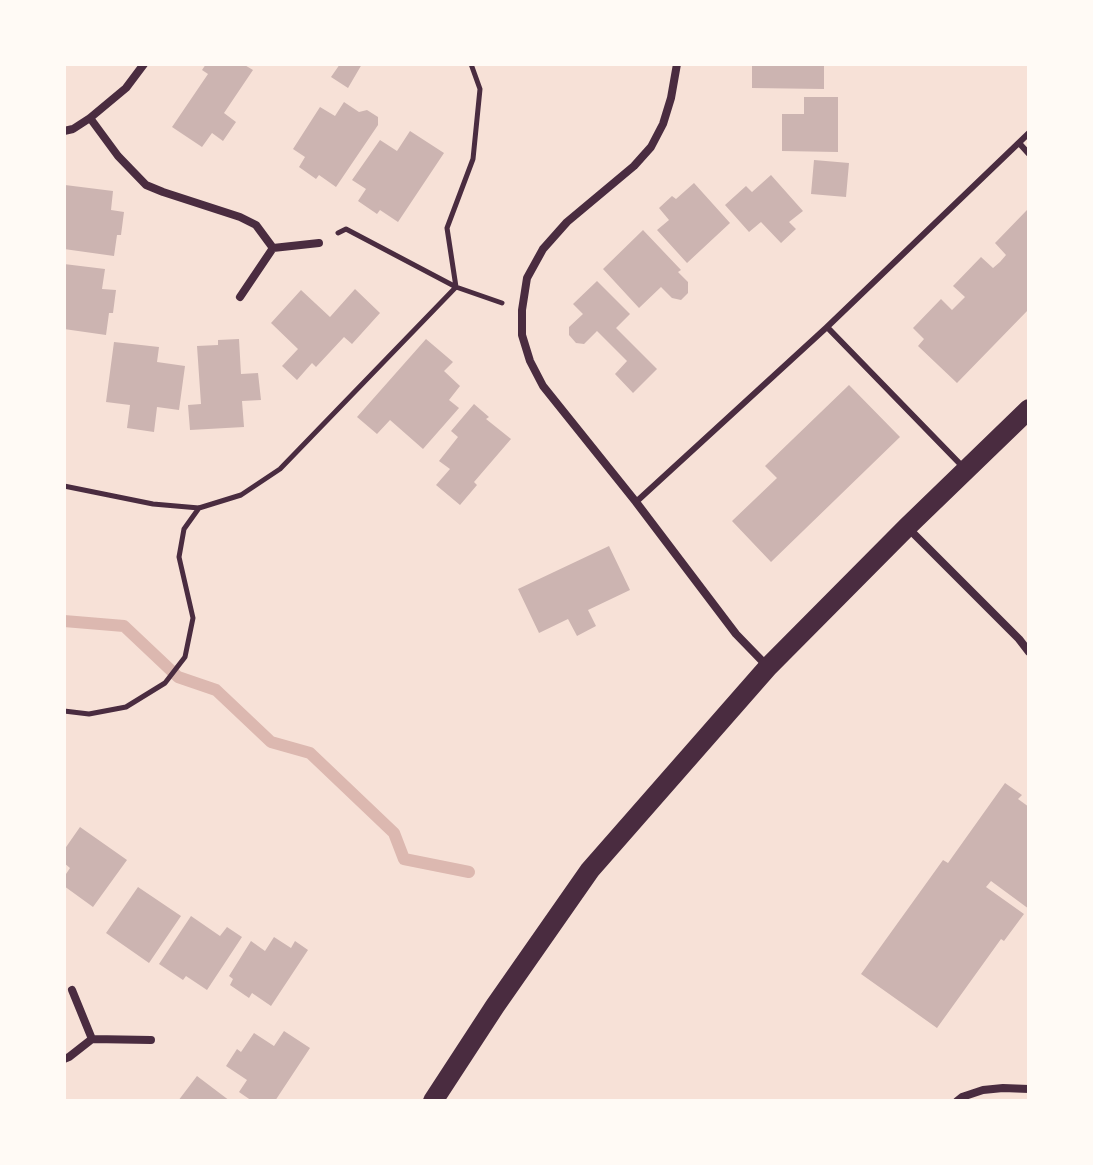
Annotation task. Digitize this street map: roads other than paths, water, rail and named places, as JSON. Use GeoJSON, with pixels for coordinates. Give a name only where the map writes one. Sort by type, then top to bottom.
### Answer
{"type":"FeatureCollection","features":[{"type":"Feature","properties":{"kind":"main road"},"geometry":{"type":"LineString","coordinates":[[433,1101],[590,870],[768,667],[1029,409]]}},
{"type":"Feature","properties":{"kind":"street"},"geometry":{"type":"LineString","coordinates":[[64,131],[90,118],[126,88],[144,64]]}},
{"type":"Feature","properties":{"kind":"street"},"geometry":{"type":"LineString","coordinates":[[677,64],[663,124],[651,147],[634,166],[567,222],[543,249],[527,278],[522,335],[530,361],[543,386],[736,634],[768,667]]}},
{"type":"Feature","properties":{"kind":"street"},"geometry":{"type":"LineString","coordinates":[[90,118],[118,156],[146,185],[240,217],[256,225],[273,248]]}},
{"type":"Feature","properties":{"kind":"street"},"geometry":{"type":"LineString","coordinates":[[240,297],[273,248],[319,243]]}},
{"type":"Feature","properties":{"kind":"street"},"geometry":{"type":"LineString","coordinates":[[907,527],[1029,652]]}},
{"type":"Feature","properties":{"kind":"street"},"geometry":{"type":"LineString","coordinates":[[72,990],[92,1039]]}},
{"type":"Feature","properties":{"kind":"street"},"geometry":{"type":"LineString","coordinates":[[64,1059],[92,1039],[151,1040]]}},
{"type":"Feature","properties":{"kind":"street"},"geometry":{"type":"LineString","coordinates":[[957,1101],[983,1090],[1029,1089]]}},
{"type":"Feature","properties":{"kind":"lane"},"geometry":{"type":"LineString","coordinates":[[636,502],[827,327],[1029,133]]}},
{"type":"Feature","properties":{"kind":"lane"},"geometry":{"type":"LineString","coordinates":[[1019,143],[1029,154]]}},
{"type":"Feature","properties":{"kind":"lane"},"geometry":{"type":"LineString","coordinates":[[827,327],[966,470]]}},
{"type":"Feature","properties":{"kind":"waterway"},"geometry":{"type":"LineString","coordinates":[[64,621],[124,626],[178,677],[216,690],[271,742],[310,753],[394,833],[404,859],[469,872]]}}]}
